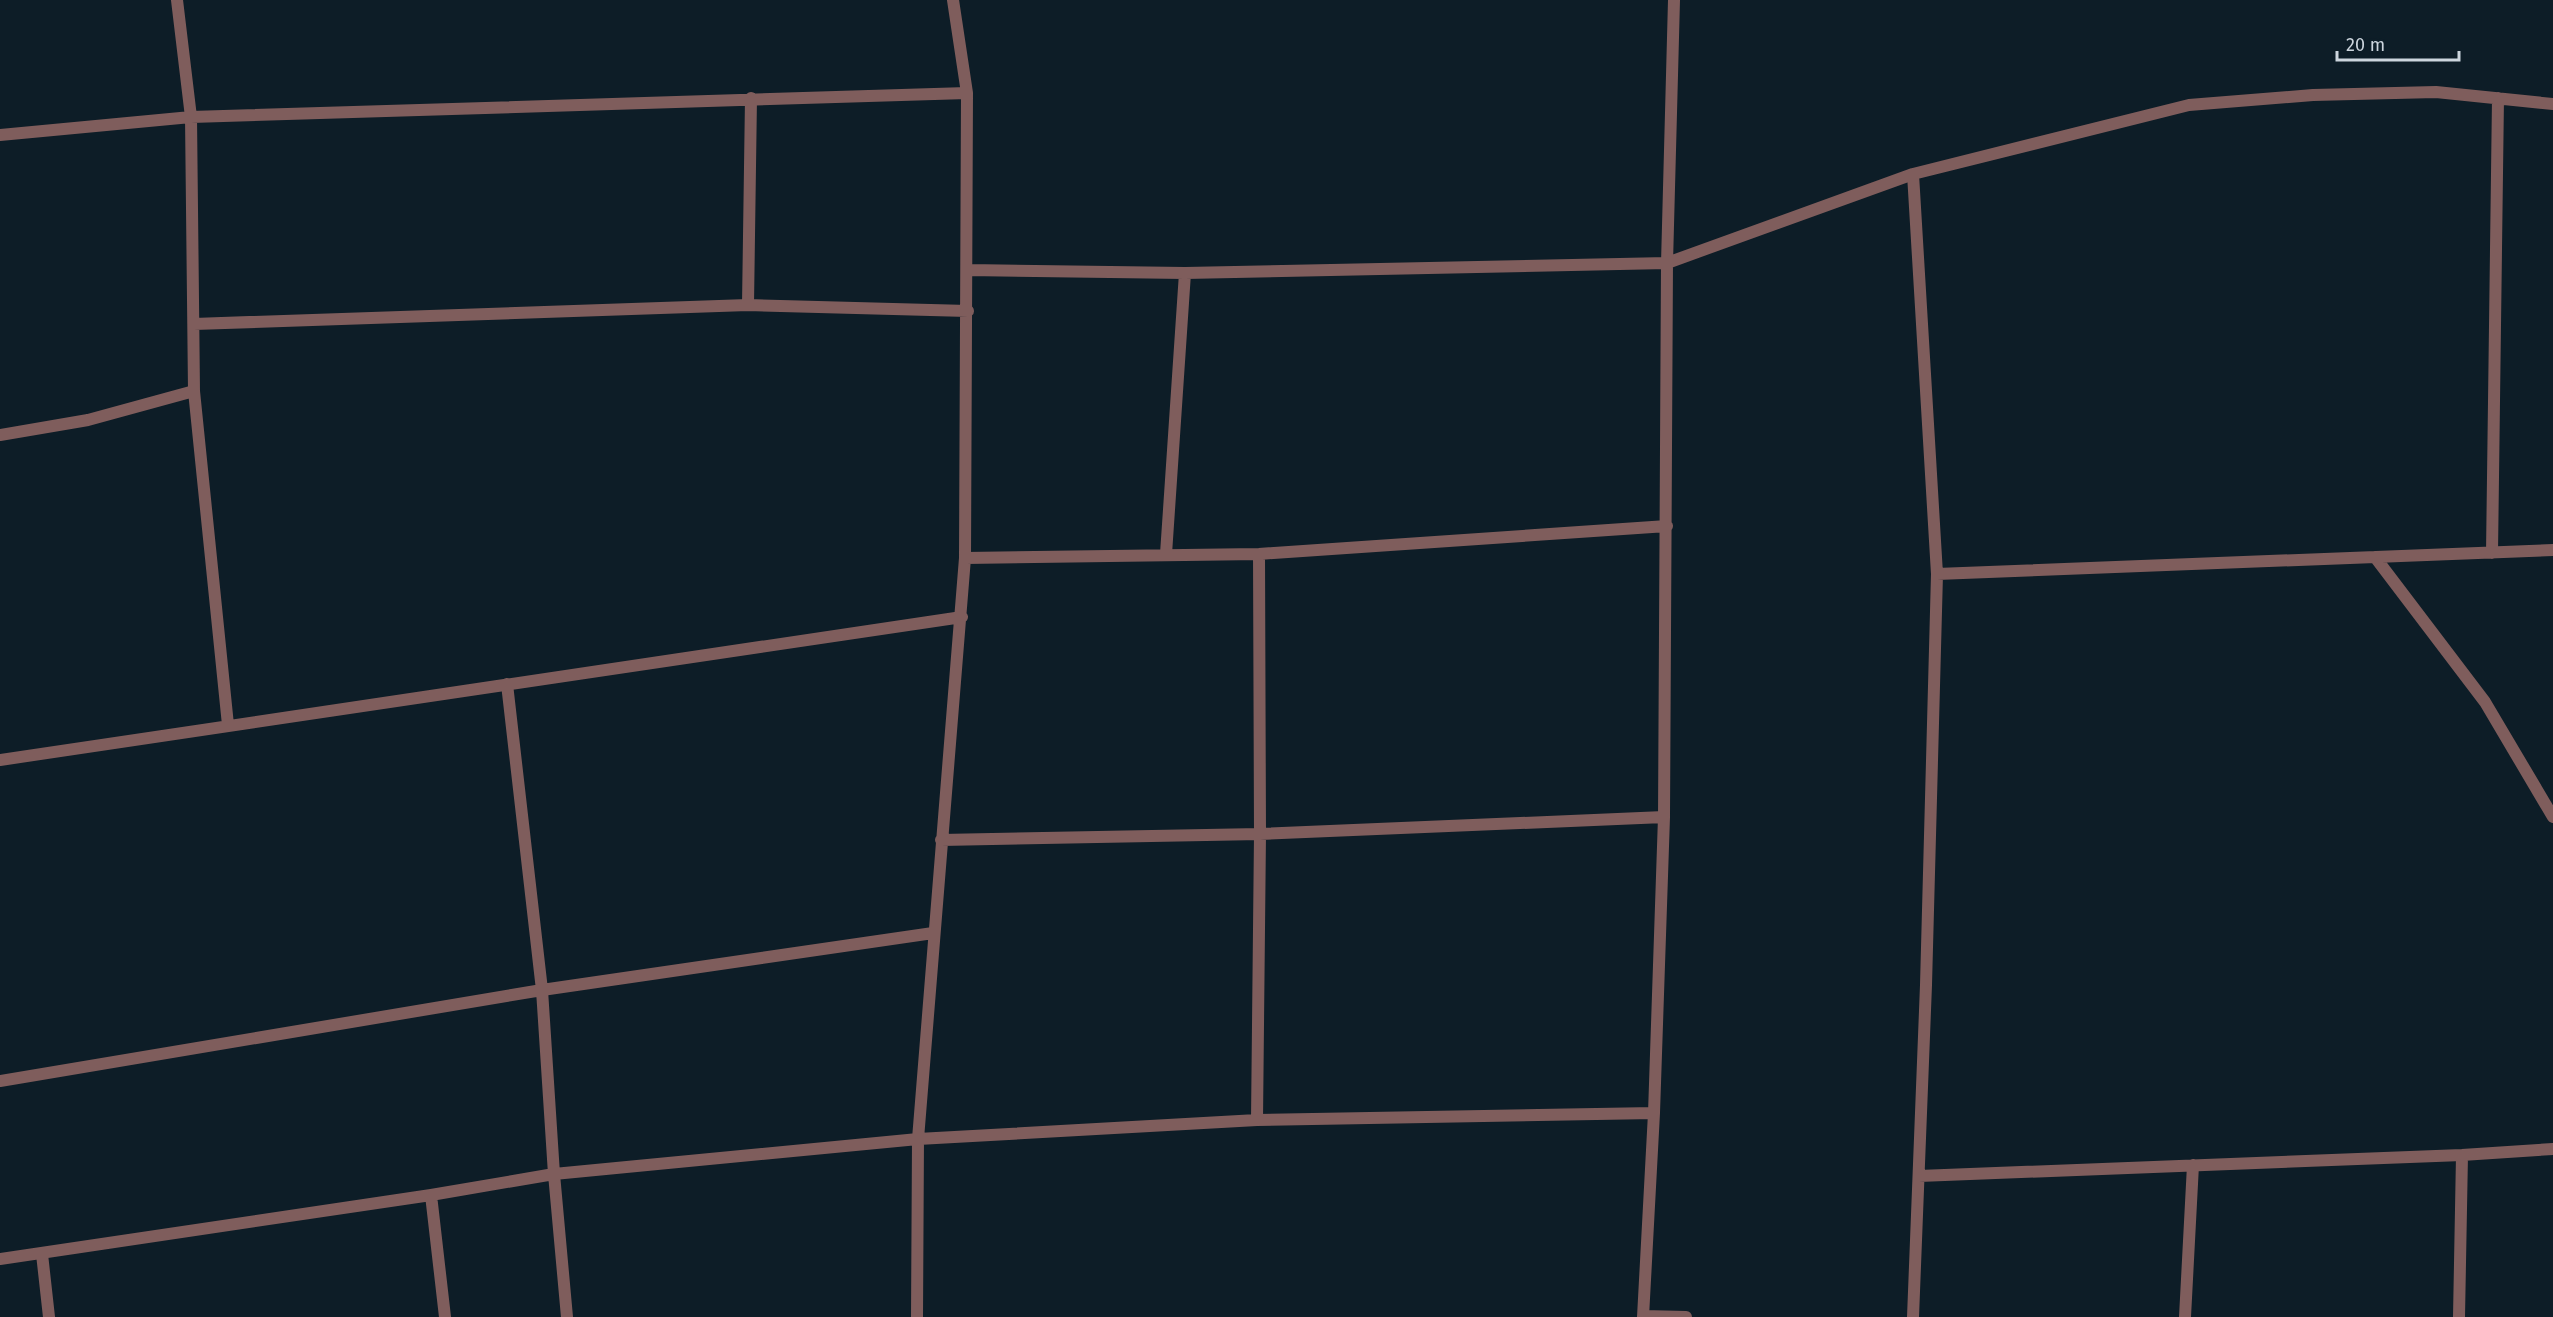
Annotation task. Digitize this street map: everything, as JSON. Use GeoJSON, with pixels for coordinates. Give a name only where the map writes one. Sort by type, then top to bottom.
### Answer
{"type":"FeatureCollection","features":[{"type":"Feature","properties":{"kind":"street"},"geometry":{"type":"LineString","coordinates":[[177,0],[191,117],[194,391],[228,725]]}},
{"type":"Feature","properties":{"kind":"street"},"geometry":{"type":"LineString","coordinates":[[918,1317],[918,1138],[965,558],[968,311],[967,93],[953,0]]}},
{"type":"Feature","properties":{"kind":"street"},"geometry":{"type":"LineString","coordinates":[[1674,0],[1667,263],[1664,817],[1654,1113],[1643,1316],[1686,1317]]}},
{"type":"Feature","properties":{"kind":"street"},"geometry":{"type":"LineString","coordinates":[[968,270],[1185,273],[1667,263],[1912,174],[2189,105],[2313,95],[2436,92],[2553,104]]}},
{"type":"Feature","properties":{"kind":"street"},"geometry":{"type":"LineString","coordinates":[[0,135],[191,117],[967,93]]}},
{"type":"Feature","properties":{"kind":"street"},"geometry":{"type":"LineString","coordinates":[[748,305],[751,98]]}},
{"type":"Feature","properties":{"kind":"street"},"geometry":{"type":"LineString","coordinates":[[2493,553],[2498,98]]}},
{"type":"Feature","properties":{"kind":"street"},"geometry":{"type":"LineString","coordinates":[[1912,174],[1937,574],[1913,1317]]}},
{"type":"Feature","properties":{"kind":"street"},"geometry":{"type":"LineString","coordinates":[[1166,554],[1185,273]]}},
{"type":"Feature","properties":{"kind":"street"},"geometry":{"type":"LineString","coordinates":[[194,324],[748,305],[968,311]]}},
{"type":"Feature","properties":{"kind":"street"},"geometry":{"type":"LineString","coordinates":[[0,435],[88,420],[194,391]]}},
{"type":"Feature","properties":{"kind":"street"},"geometry":{"type":"LineString","coordinates":[[965,558],[1259,554],[1667,526]]}},
{"type":"Feature","properties":{"kind":"street"},"geometry":{"type":"LineString","coordinates":[[1937,574],[2553,550]]}},
{"type":"Feature","properties":{"kind":"street"},"geometry":{"type":"LineString","coordinates":[[1257,1120],[1260,834],[1259,554]]}},
{"type":"Feature","properties":{"kind":"street"},"geometry":{"type":"LineString","coordinates":[[2375,557],[2485,702],[2553,817]]}},
{"type":"Feature","properties":{"kind":"street"},"geometry":{"type":"LineString","coordinates":[[0,760],[962,617]]}},
{"type":"Feature","properties":{"kind":"street"},"geometry":{"type":"LineString","coordinates":[[507,684],[543,990],[554,1174],[567,1317]]}},
{"type":"Feature","properties":{"kind":"street"},"geometry":{"type":"LineString","coordinates":[[941,840],[1260,834],[1664,817]]}},
{"type":"Feature","properties":{"kind":"street"},"geometry":{"type":"LineString","coordinates":[[0,1081],[543,990],[933,933]]}},
{"type":"Feature","properties":{"kind":"street"},"geometry":{"type":"LineString","coordinates":[[0,1259],[430,1195],[554,1174],[918,1138],[1257,1120],[1654,1113]]}},
{"type":"Feature","properties":{"kind":"street"},"geometry":{"type":"LineString","coordinates":[[1919,1176],[2462,1155],[2553,1149]]}},
{"type":"Feature","properties":{"kind":"street"},"geometry":{"type":"LineString","coordinates":[[2460,1317],[2462,1155]]}},
{"type":"Feature","properties":{"kind":"street"},"geometry":{"type":"LineString","coordinates":[[2185,1317],[2193,1165]]}},
{"type":"Feature","properties":{"kind":"street"},"geometry":{"type":"LineString","coordinates":[[430,1195],[446,1317]]}},
{"type":"Feature","properties":{"kind":"street"},"geometry":{"type":"LineString","coordinates":[[42,1254],[49,1317]]}}]}
